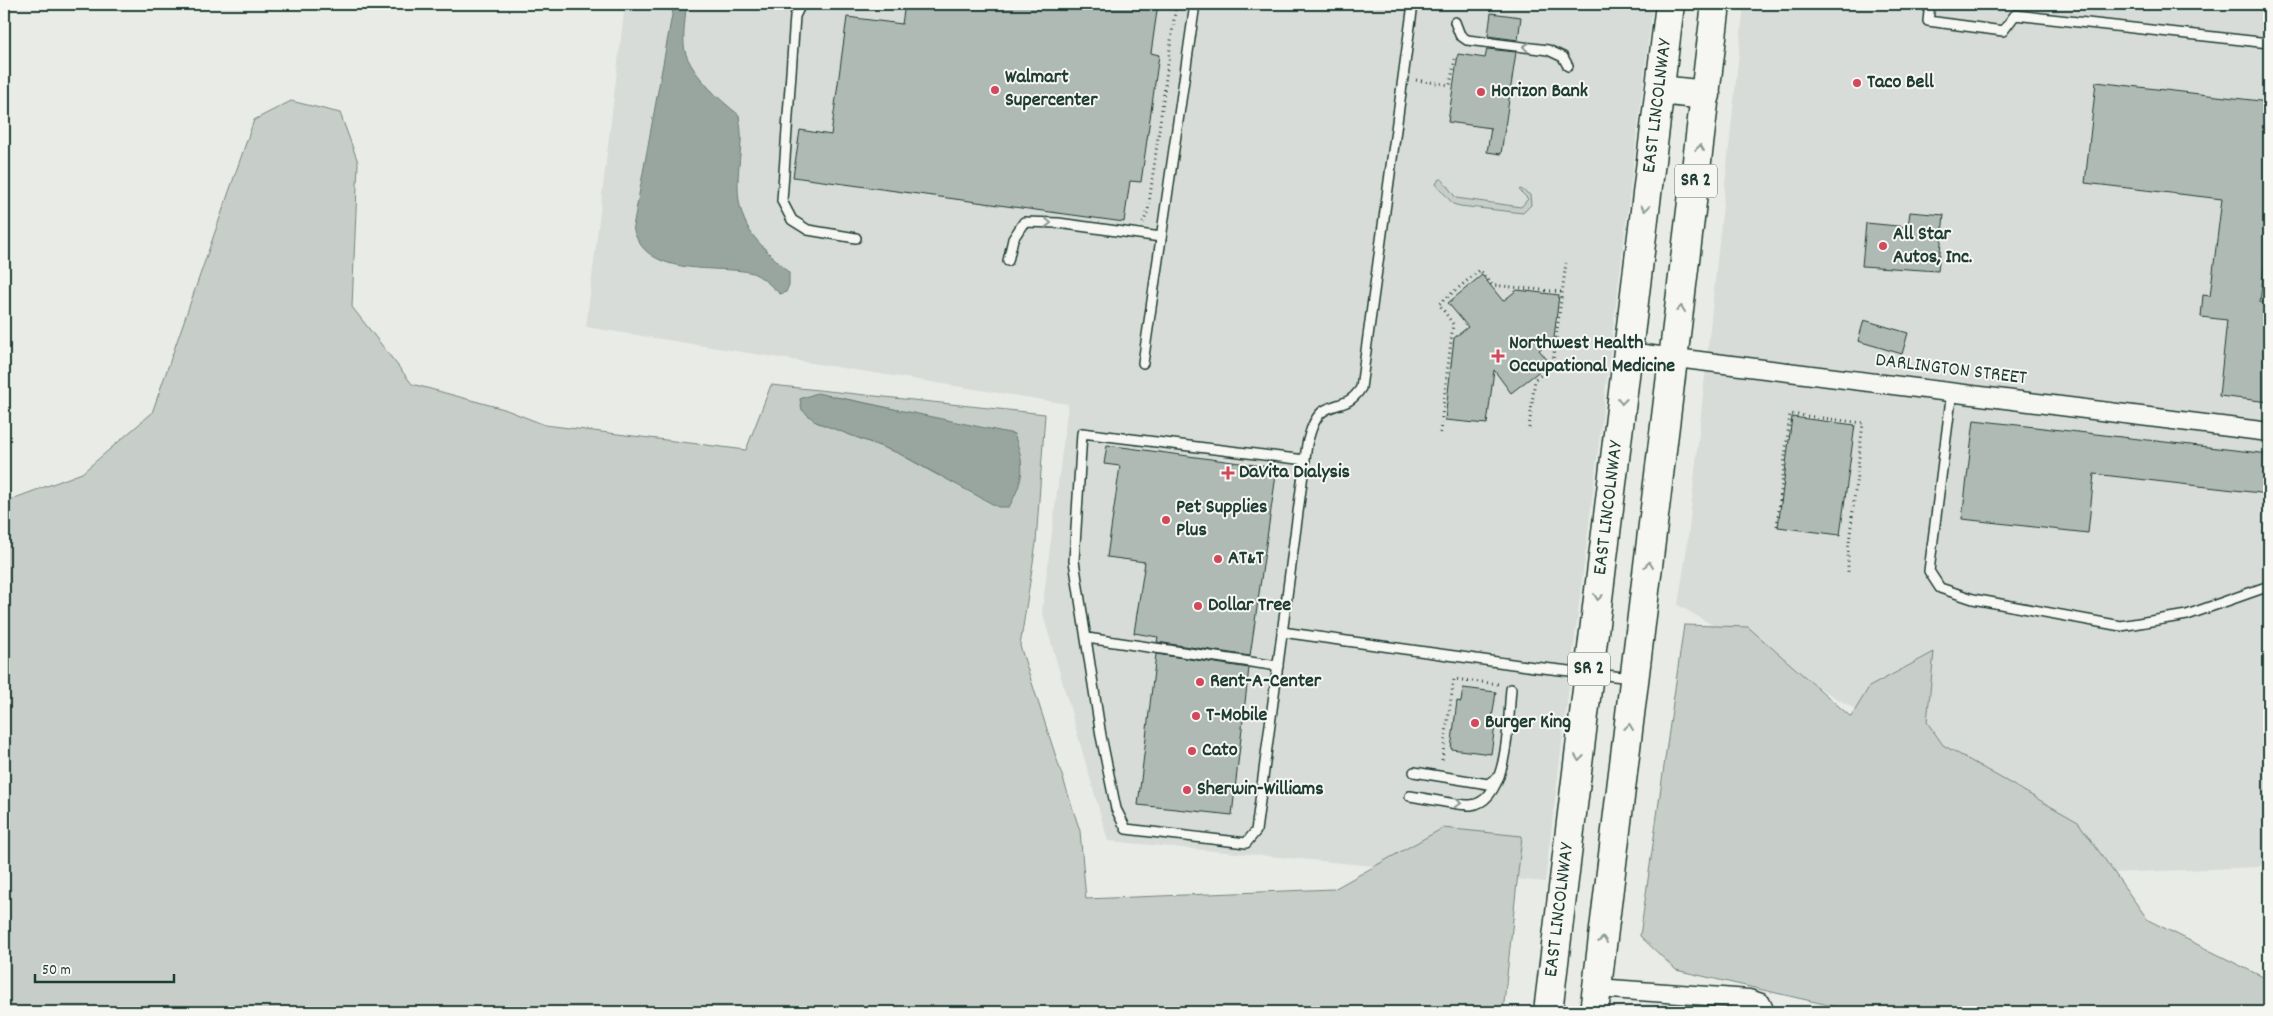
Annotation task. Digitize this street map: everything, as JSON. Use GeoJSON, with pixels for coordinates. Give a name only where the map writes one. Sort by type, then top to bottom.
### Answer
{"type":"FeatureCollection","features":[{"type":"Feature","properties":{"kind":"main road","name":"EAST LINCOLNWAY"},"geometry":{"type":"LineString","coordinates":[[1548,1012],[1670,4]]}},
{"type":"Feature","properties":{"kind":"main road","name":"SR 2"},"geometry":{"type":"LineString","coordinates":[[1596,1000],[1675,357],[1716,4]]}},
{"type":"Feature","properties":{"kind":"main road"},"geometry":{"type":"LineString","coordinates":[[1660,90],[1706,95]]}},
{"type":"Feature","properties":{"kind":"street","name":"DARLINGTON STREET"},"geometry":{"type":"LineString","coordinates":[[1628,352],[2269,432]]}},
{"type":"Feature","properties":{"kind":"street"},"geometry":{"type":"LineString","coordinates":[[1596,1000],[1749,999],[1761,1004],[1765,1012]]}},
{"type":"Feature","properties":{"kind":"lane"},"geometry":{"type":"LineString","coordinates":[[801,4],[795,16],[782,201],[792,220],[808,230],[856,238]]}},
{"type":"Feature","properties":{"kind":"lane"},"geometry":{"type":"LineString","coordinates":[[1143,363],[1195,4]]}},
{"type":"Feature","properties":{"kind":"lane"},"geometry":{"type":"LineString","coordinates":[[1305,460],[1082,433],[1074,561],[1101,736],[1116,809],[1126,829],[1246,843],[1256,831],[1305,460],[1312,427],[1322,412],[1355,398],[1361,388],[1413,4]]}},
{"type":"Feature","properties":{"kind":"lane"},"geometry":{"type":"LineString","coordinates":[[1930,4],[1928,21],[2004,31],[2015,15],[2269,43]]}},
{"type":"Feature","properties":{"kind":"lane"},"geometry":{"type":"LineString","coordinates":[[1455,22],[1460,35],[1467,40],[1548,50],[1563,57],[1568,66]]}},
{"type":"Feature","properties":{"kind":"lane"},"geometry":{"type":"LineString","coordinates":[[1008,261],[1013,239],[1024,222],[1058,223],[1161,237]]}},
{"type":"Feature","properties":{"kind":"lane"},"geometry":{"type":"LineString","coordinates":[[1952,391],[1929,571],[1940,588],[1973,599],[2121,626],[2187,615],[2269,586]]}},
{"type":"Feature","properties":{"kind":"lane"},"geometry":{"type":"LineString","coordinates":[[1282,632],[1589,675],[1635,678]]}},
{"type":"Feature","properties":{"kind":"lane"},"geometry":{"type":"LineString","coordinates":[[1086,638],[1278,666]]}},
{"type":"Feature","properties":{"kind":"lane"},"geometry":{"type":"LineString","coordinates":[[1410,796],[1471,805],[1487,799],[1495,789],[1500,776],[1511,689]]}},
{"type":"Feature","properties":{"kind":"lane"},"geometry":{"type":"LineString","coordinates":[[1414,772],[1488,784],[1500,776]]}},
{"type":"Feature","properties":{"kind":"path"},"geometry":{"type":"LineString","coordinates":[[1141,234],[1148,211],[1176,4]]}},
{"type":"Feature","properties":{"kind":"path"},"geometry":{"type":"LineString","coordinates":[[1403,78],[1450,85],[1454,59]]}},
{"type":"Feature","properties":{"kind":"path"},"geometry":{"type":"LineString","coordinates":[[1529,428],[1535,379],[1552,368],[1566,263]]}},
{"type":"Feature","properties":{"kind":"path"},"geometry":{"type":"LineString","coordinates":[[1440,434],[1453,324],[1439,304],[1480,270],[1492,285],[1562,292]]}},
{"type":"Feature","properties":{"kind":"path"},"geometry":{"type":"LineString","coordinates":[[1777,526],[1790,414],[1863,423],[1848,552],[1848,572]]}},
{"type":"Feature","properties":{"kind":"path"},"geometry":{"type":"LineString","coordinates":[[1442,760],[1454,679],[1502,685]]}},
{"type":"Feature","properties":{"kind":"shaded area"},"geometry":{"type":"Polygon","coordinates":[[[625,4],[1653,4],[1545,882],[1108,841],[1042,611],[1068,404],[586,327],[625,4]]]}},
{"type":"Feature","properties":{"kind":"shaded area"},"geometry":{"type":"Polygon","coordinates":[[[674,4],[684,4],[686,9],[684,45],[686,55],[691,64],[705,84],[739,115],[741,139],[738,187],[741,209],[750,231],[789,273],[789,285],[786,292],[780,294],[762,278],[749,272],[681,266],[665,262],[651,255],[640,243],[633,227],[674,4]]]}},
{"type":"Feature","properties":{"kind":"shaded area"},"geometry":{"type":"Polygon","coordinates":[[[1744,4],[2269,4],[2269,862],[2258,867],[2114,873],[1894,732],[1678,605],[1687,547],[1744,4]]]}},
{"type":"Feature","properties":{"kind":"shaded area"},"geometry":{"type":"Polygon","coordinates":[[[291,101],[340,113],[358,162],[352,307],[412,384],[504,409],[545,425],[746,450],[771,385],[1045,414],[1036,543],[1020,646],[1080,831],[1086,899],[1334,889],[1443,828],[1522,836],[1503,1012],[4,1012],[4,502],[82,473],[152,413],[254,120],[291,101]],[[817,394],[800,399],[816,422],[898,453],[939,476],[1014,434],[965,425],[817,394]]]}},
{"type":"Feature","properties":{"kind":"shaded area"},"geometry":{"type":"Polygon","coordinates":[[[1439,179],[1442,179],[1456,198],[1521,207],[1528,199],[1519,190],[1521,189],[1530,195],[1531,205],[1523,213],[1460,206],[1453,204],[1436,184],[1439,179]]]}},
{"type":"Feature","properties":{"kind":"shaded area"},"geometry":{"type":"Polygon","coordinates":[[[817,393],[1014,434],[1020,454],[1022,471],[1018,488],[1009,507],[998,507],[898,453],[816,422],[802,410],[800,399],[817,393]]]}},
{"type":"Feature","properties":{"kind":"shaded area"},"geometry":{"type":"Polygon","coordinates":[[[1684,625],[1748,627],[1851,717],[1869,687],[1934,652],[1927,722],[1943,745],[2078,822],[2148,920],[2269,980],[2269,1012],[1859,1012],[1676,970],[1640,936],[1684,625]]]}},
{"type":"Feature","properties":{"kind":"building","name":"Walmart Supercenter"},"geometry":{"type":"Polygon","coordinates":[[[905,4],[1158,4],[1151,53],[1159,55],[1141,182],[1130,181],[1124,222],[793,177],[800,130],[831,135],[847,17],[902,24],[905,4]]]}},
{"type":"Feature","properties":{"kind":"building"},"geometry":{"type":"Polygon","coordinates":[[[1491,13],[1521,17],[1518,40],[1488,36],[1491,13]]]}},
{"type":"Feature","properties":{"kind":"building","name":"Horizon Bank"},"geometry":{"type":"Polygon","coordinates":[[[1487,49],[1516,52],[1501,154],[1487,152],[1491,128],[1448,122],[1458,54],[1485,58],[1487,49]]]}},
{"type":"Feature","properties":{"kind":"building"},"geometry":{"type":"Polygon","coordinates":[[[2096,82],[2269,102],[2269,227],[2260,302],[2269,303],[2269,402],[2219,396],[2227,320],[2201,317],[2203,295],[2210,296],[2222,199],[2085,183],[2096,82]]]}},
{"type":"Feature","properties":{"kind":"building"},"geometry":{"type":"Polygon","coordinates":[[[1910,212],[1944,215],[1938,271],[1862,266],[1866,223],[1908,227],[1910,212]]]}},
{"type":"Feature","properties":{"kind":"building","name":"Northwest Health Occupational Medicine"},"geometry":{"type":"Polygon","coordinates":[[[1482,275],[1503,301],[1517,290],[1559,295],[1554,338],[1539,350],[1550,363],[1511,393],[1494,370],[1487,424],[1445,420],[1454,338],[1468,327],[1448,303],[1482,275]]]}},
{"type":"Feature","properties":{"kind":"building"},"geometry":{"type":"Polygon","coordinates":[[[1864,320],[1908,333],[1902,354],[1858,341],[1864,320]]]}},
{"type":"Feature","properties":{"kind":"building"},"geometry":{"type":"Polygon","coordinates":[[[1792,417],[1855,425],[1840,535],[1778,527],[1792,417]]]}},
{"type":"Feature","properties":{"kind":"building"},"geometry":{"type":"Polygon","coordinates":[[[1974,420],[2269,454],[2269,494],[2094,474],[2088,533],[1962,519],[1974,420]]]}},
{"type":"Feature","properties":{"kind":"building"},"geometry":{"type":"Polygon","coordinates":[[[1107,445],[1277,468],[1250,656],[1157,642],[1158,637],[1134,633],[1145,562],[1107,557],[1120,466],[1104,464],[1107,445]]]}},
{"type":"Feature","properties":{"kind":"building"},"geometry":{"type":"Polygon","coordinates":[[[1156,654],[1249,668],[1232,815],[1138,805],[1156,654]]]}},
{"type":"Feature","properties":{"kind":"building","name":"Burger King"},"geometry":{"type":"Polygon","coordinates":[[[1463,688],[1496,692],[1492,718],[1496,719],[1491,754],[1451,749],[1457,701],[1461,702],[1463,688]]]}},
{"type":"Feature","properties":{"kind":"place","name":"Taco Bell"},"geometry":{"type":"Point","coordinates":[1857,83]}},
{"type":"Feature","properties":{"kind":"place","name":"Walmart Supercenter"},"geometry":{"type":"Point","coordinates":[995,90]}},
{"type":"Feature","properties":{"kind":"place","name":"Horizon Bank"},"geometry":{"type":"Point","coordinates":[1481,92]}},
{"type":"Feature","properties":{"kind":"place","name":"All Star Autos, Inc."},"geometry":{"type":"Point","coordinates":[1883,246]}},
{"type":"Feature","properties":{"kind":"place","name":"Northwest Health Occupational Medicine"},"geometry":{"type":"Point","coordinates":[1498,356]}},
{"type":"Feature","properties":{"kind":"place","name":"DaVita Dialysis"},"geometry":{"type":"Point","coordinates":[1228,473]}},
{"type":"Feature","properties":{"kind":"place","name":"Pet Supplies Plus"},"geometry":{"type":"Point","coordinates":[1166,520]}},
{"type":"Feature","properties":{"kind":"place","name":"AT&T"},"geometry":{"type":"Point","coordinates":[1218,559]}},
{"type":"Feature","properties":{"kind":"place","name":"Dollar Tree"},"geometry":{"type":"Point","coordinates":[1198,606]}},
{"type":"Feature","properties":{"kind":"place","name":"Rent-A-Center"},"geometry":{"type":"Point","coordinates":[1200,682]}},
{"type":"Feature","properties":{"kind":"place","name":"T-Mobile"},"geometry":{"type":"Point","coordinates":[1196,716]}},
{"type":"Feature","properties":{"kind":"place","name":"Burger King"},"geometry":{"type":"Point","coordinates":[1475,723]}},
{"type":"Feature","properties":{"kind":"place","name":"Cato"},"geometry":{"type":"Point","coordinates":[1192,751]}},
{"type":"Feature","properties":{"kind":"place","name":"Sherwin-Williams"},"geometry":{"type":"Point","coordinates":[1187,790]}}]}
